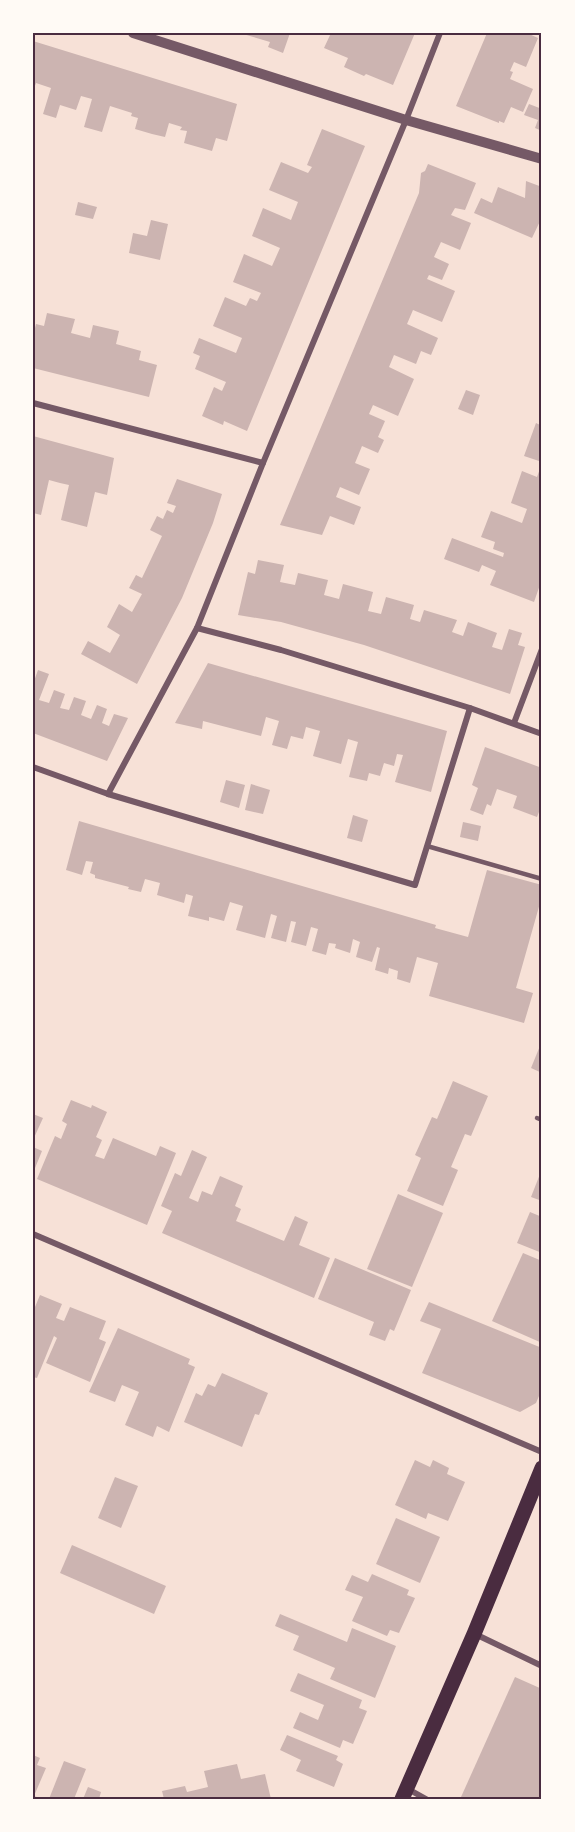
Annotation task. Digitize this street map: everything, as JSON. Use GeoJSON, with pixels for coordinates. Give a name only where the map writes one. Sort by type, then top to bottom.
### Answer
{"type":"FeatureCollection","features":[{"type":"Feature","properties":{"kind":"main road"},"geometry":{"type":"LineString","coordinates":[[405,1794],[542,1468]]}},
{"type":"Feature","properties":{"kind":"street"},"geometry":{"type":"LineString","coordinates":[[133,33],[406,120],[542,159]]}},
{"type":"Feature","properties":{"kind":"street"},"geometry":{"type":"LineString","coordinates":[[108,794],[198,628],[263,463],[440,33]]}},
{"type":"Feature","properties":{"kind":"street"},"geometry":{"type":"LineString","coordinates":[[33,403],[263,463]]}},
{"type":"Feature","properties":{"kind":"street"},"geometry":{"type":"LineString","coordinates":[[198,628],[281,650],[470,708],[542,734]]}},
{"type":"Feature","properties":{"kind":"street"},"geometry":{"type":"LineString","coordinates":[[514,723],[542,649]]}},
{"type":"Feature","properties":{"kind":"street"},"geometry":{"type":"LineString","coordinates":[[33,767],[108,794],[415,885],[470,708]]}},
{"type":"Feature","properties":{"kind":"street"},"geometry":{"type":"LineString","coordinates":[[33,1234],[542,1452]]}},
{"type":"Feature","properties":{"kind":"street"},"geometry":{"type":"LineString","coordinates":[[474,1634],[542,1666]]}},
{"type":"Feature","properties":{"kind":"street"},"geometry":{"type":"LineString","coordinates":[[405,1794],[426,1799]]}},
{"type":"Feature","properties":{"kind":"lane"},"geometry":{"type":"LineString","coordinates":[[427,846],[542,879]]}},
{"type":"Feature","properties":{"kind":"building"},"geometry":{"type":"Polygon","coordinates":[[[290,33],[283,53],[268,47],[270,42],[243,34],[290,33]]]}},
{"type":"Feature","properties":{"kind":"building"},"geometry":{"type":"Polygon","coordinates":[[[331,33],[415,33],[393,85],[344,67],[348,58],[324,48],[331,33]]]}},
{"type":"Feature","properties":{"kind":"building"},"geometry":{"type":"Polygon","coordinates":[[[487,33],[527,33],[538,38],[526,67],[514,62],[510,71],[513,72],[510,79],[533,89],[523,112],[511,107],[504,123],[456,106],[487,33]]]}},
{"type":"Feature","properties":{"kind":"building"},"geometry":{"type":"Polygon","coordinates":[[[33,41],[237,104],[227,141],[216,138],[212,151],[184,143],[187,131],[180,130],[182,127],[169,123],[165,137],[135,129],[138,118],[131,116],[132,113],[110,106],[102,132],[84,127],[92,99],[81,96],[76,110],[60,105],[56,118],[43,114],[51,88],[36,83],[33,91],[33,41]]]}},
{"type":"Feature","properties":{"kind":"building"},"geometry":{"type":"Polygon","coordinates":[[[529,104],[542,109],[542,131],[535,128],[538,120],[524,115],[529,104]]]}},
{"type":"Feature","properties":{"kind":"building"},"geometry":{"type":"Polygon","coordinates":[[[322,129],[365,146],[247,431],[224,421],[223,425],[202,416],[214,387],[222,391],[226,382],[195,369],[200,356],[193,353],[199,338],[236,353],[242,338],[213,326],[225,297],[246,306],[250,298],[257,301],[261,293],[233,282],[244,254],[272,266],[280,248],[252,236],[263,208],[291,220],[298,202],[269,190],[281,162],[308,173],[312,167],[307,165],[322,129]]]}},
{"type":"Feature","properties":{"kind":"building"},"geometry":{"type":"Polygon","coordinates":[[[428,164],[476,183],[465,210],[455,208],[451,215],[471,223],[460,250],[441,242],[434,257],[449,264],[442,280],[429,275],[427,279],[455,291],[442,322],[413,310],[407,324],[438,338],[431,355],[421,351],[416,364],[394,355],[389,367],[414,379],[398,416],[373,405],[369,414],[385,421],[378,437],[384,440],[378,453],[362,446],[355,463],[370,469],[359,495],[340,487],[336,497],[361,507],[354,525],[330,516],[322,535],[280,525],[419,193],[421,173],[425,171],[428,164]]]}},
{"type":"Feature","properties":{"kind":"building"},"geometry":{"type":"Polygon","coordinates":[[[526,181],[542,187],[542,217],[532,238],[474,213],[481,198],[492,203],[498,187],[525,198],[526,181]]]}},
{"type":"Feature","properties":{"kind":"building"},"geometry":{"type":"Polygon","coordinates":[[[78,202],[97,207],[93,219],[75,215],[78,202]]]}},
{"type":"Feature","properties":{"kind":"building"},"geometry":{"type":"Polygon","coordinates":[[[151,220],[168,224],[160,260],[129,253],[133,233],[147,236],[151,220]]]}},
{"type":"Feature","properties":{"kind":"building"},"geometry":{"type":"Polygon","coordinates":[[[47,313],[75,319],[71,333],[90,338],[93,325],[119,331],[116,344],[141,351],[139,360],[157,365],[149,397],[33,368],[33,336],[36,324],[44,326],[47,313]]]}},
{"type":"Feature","properties":{"kind":"building"},"geometry":{"type":"Polygon","coordinates":[[[466,390],[480,395],[473,415],[458,409],[466,390]]]}},
{"type":"Feature","properties":{"kind":"building"},"geometry":{"type":"Polygon","coordinates":[[[536,423],[542,426],[542,462],[524,456],[536,423]]]}},
{"type":"Feature","properties":{"kind":"building"},"geometry":{"type":"Polygon","coordinates":[[[33,436],[114,458],[107,495],[95,492],[87,527],[61,520],[69,485],[49,480],[41,515],[33,513],[33,436]]]}},
{"type":"Feature","properties":{"kind":"building"},"geometry":{"type":"Polygon","coordinates":[[[542,463],[542,579],[534,602],[490,585],[496,571],[482,565],[479,572],[444,559],[452,538],[503,557],[504,553],[493,549],[495,542],[481,537],[491,511],[522,523],[527,509],[511,503],[522,471],[537,477],[542,463]]]}},
{"type":"Feature","properties":{"kind":"building"},"geometry":{"type":"Polygon","coordinates":[[[177,479],[222,494],[213,523],[182,598],[137,684],[81,654],[88,641],[110,653],[120,635],[107,627],[119,604],[132,612],[142,594],[129,588],[136,575],[142,578],[162,536],[150,530],[157,516],[163,519],[167,510],[173,513],[176,506],[167,503],[177,479]]]}},
{"type":"Feature","properties":{"kind":"building"},"geometry":{"type":"Polygon","coordinates":[[[258,560],[284,565],[280,582],[295,585],[298,573],[328,580],[324,595],[339,599],[343,584],[373,592],[368,611],[381,614],[386,597],[414,605],[410,619],[420,622],[424,610],[457,620],[452,632],[463,636],[468,622],[497,633],[492,647],[502,650],[509,629],[522,633],[518,645],[525,647],[510,694],[364,645],[281,622],[238,615],[248,572],[255,574],[258,560]]]}},
{"type":"Feature","properties":{"kind":"building"},"geometry":{"type":"Polygon","coordinates":[[[208,663],[447,731],[431,792],[395,782],[403,755],[397,754],[394,766],[384,763],[380,776],[369,773],[367,781],[349,777],[358,742],[348,739],[341,764],[313,756],[320,731],[306,727],[303,739],[291,736],[287,749],[272,745],[279,721],[266,717],[261,736],[203,721],[202,729],[175,723],[208,663]]]}},
{"type":"Feature","properties":{"kind":"building"},"geometry":{"type":"Polygon","coordinates":[[[38,670],[49,674],[39,700],[49,703],[54,690],[65,694],[60,708],[69,710],[74,697],[86,701],[81,715],[91,719],[97,705],[107,709],[102,723],[109,726],[114,714],[128,718],[107,761],[33,733],[33,684],[38,670]]]}},
{"type":"Feature","properties":{"kind":"building"},"geometry":{"type":"Polygon","coordinates":[[[485,747],[542,768],[542,804],[537,817],[513,808],[517,796],[497,789],[491,806],[487,804],[483,815],[470,810],[478,788],[472,785],[485,747]]]}},
{"type":"Feature","properties":{"kind":"building"},"geometry":{"type":"Polygon","coordinates":[[[226,780],[245,785],[239,808],[220,802],[226,780]]]}},
{"type":"Feature","properties":{"kind":"building"},"geometry":{"type":"Polygon","coordinates":[[[251,784],[270,790],[263,814],[245,810],[251,784]]]}},
{"type":"Feature","properties":{"kind":"building"},"geometry":{"type":"Polygon","coordinates":[[[353,815],[368,820],[362,842],[347,838],[353,815]]]}},
{"type":"Feature","properties":{"kind":"building"},"geometry":{"type":"Polygon","coordinates":[[[79,821],[436,925],[435,928],[468,937],[487,870],[542,885],[542,896],[516,988],[533,993],[524,1023],[429,996],[438,963],[417,957],[410,983],[397,979],[398,971],[389,968],[388,974],[375,970],[380,948],[377,947],[372,962],[356,957],[360,942],[353,939],[350,953],[335,948],[336,944],[329,943],[326,955],[312,951],[318,929],[311,927],[306,946],[291,942],[296,922],[291,921],[286,942],[271,938],[277,916],[271,914],[265,938],[236,930],[243,906],[230,902],[224,921],[209,917],[209,921],[188,916],[193,896],[186,894],[184,903],[157,895],[160,883],[145,879],[141,892],[128,889],[129,887],[95,878],[95,875],[90,873],[93,862],[86,861],[82,875],[66,870],[79,821]]]}},
{"type":"Feature","properties":{"kind":"building"},"geometry":{"type":"Polygon","coordinates":[[[463,822],[481,826],[478,841],[460,837],[463,822]]]}},
{"type":"Feature","properties":{"kind":"building"},"geometry":{"type":"Polygon","coordinates":[[[542,1041],[542,1073],[531,1068],[542,1041]]]}},
{"type":"Feature","properties":{"kind":"building"},"geometry":{"type":"Polygon","coordinates":[[[453,1081],[488,1096],[471,1136],[465,1134],[451,1167],[458,1170],[443,1206],[407,1191],[421,1158],[415,1155],[432,1117],[437,1119],[453,1081]]]}},
{"type":"Feature","properties":{"kind":"building"},"geometry":{"type":"Polygon","coordinates":[[[71,1100],[91,1108],[92,1105],[107,1112],[96,1137],[102,1140],[95,1156],[104,1159],[113,1138],[156,1156],[160,1146],[176,1153],[147,1225],[37,1179],[55,1136],[61,1139],[67,1124],[62,1121],[71,1100]]]}},
{"type":"Feature","properties":{"kind":"building"},"geometry":{"type":"Polygon","coordinates":[[[33,1114],[43,1118],[33,1140],[33,1114]]]}},
{"type":"Feature","properties":{"kind":"building"},"geometry":{"type":"Polygon","coordinates":[[[33,1147],[42,1151],[33,1173],[33,1147]]]}},
{"type":"Feature","properties":{"kind":"building"},"geometry":{"type":"Polygon","coordinates":[[[192,1150],[207,1157],[189,1198],[198,1202],[202,1191],[212,1195],[220,1176],[243,1186],[235,1206],[241,1209],[236,1221],[284,1241],[295,1216],[308,1222],[299,1245],[330,1258],[314,1298],[162,1233],[172,1211],[161,1206],[175,1173],[181,1176],[192,1150]]]}},
{"type":"Feature","properties":{"kind":"building"},"geometry":{"type":"Polygon","coordinates":[[[542,1169],[542,1201],[531,1197],[542,1169]]]}},
{"type":"Feature","properties":{"kind":"building"},"geometry":{"type":"Polygon","coordinates":[[[398,1194],[443,1213],[412,1287],[367,1269],[398,1194]]]}},
{"type":"Feature","properties":{"kind":"building"},"geometry":{"type":"Polygon","coordinates":[[[530,1212],[542,1217],[542,1253],[517,1243],[530,1212]]]}},
{"type":"Feature","properties":{"kind":"building"},"geometry":{"type":"Polygon","coordinates":[[[523,1253],[542,1261],[542,1343],[492,1321],[523,1253]]]}},
{"type":"Feature","properties":{"kind":"building"},"geometry":{"type":"Polygon","coordinates":[[[335,1258],[411,1290],[394,1331],[390,1329],[385,1341],[369,1335],[374,1322],[318,1299],[335,1258]]]}},
{"type":"Feature","properties":{"kind":"building"},"geometry":{"type":"Polygon","coordinates":[[[40,1295],[62,1304],[56,1318],[64,1321],[70,1307],[106,1321],[99,1339],[106,1342],[90,1382],[46,1363],[57,1338],[54,1336],[37,1378],[33,1377],[33,1306],[35,1307],[40,1295]]]}},
{"type":"Feature","properties":{"kind":"building"},"geometry":{"type":"Polygon","coordinates":[[[429,1302],[542,1348],[542,1389],[536,1403],[520,1412],[422,1373],[441,1329],[420,1321],[429,1302]]]}},
{"type":"Feature","properties":{"kind":"building"},"geometry":{"type":"Polygon","coordinates":[[[118,1328],[190,1359],[188,1364],[195,1367],[169,1432],[157,1426],[153,1437],[125,1425],[139,1392],[122,1385],[115,1402],[89,1392],[118,1328]]]}},
{"type":"Feature","properties":{"kind":"building"},"geometry":{"type":"Polygon","coordinates":[[[222,1373],[268,1393],[259,1415],[255,1414],[242,1447],[184,1422],[196,1393],[202,1396],[208,1384],[215,1387],[222,1373]]]}},
{"type":"Feature","properties":{"kind":"building"},"geometry":{"type":"Polygon","coordinates":[[[415,1460],[430,1467],[433,1460],[449,1468],[447,1474],[465,1482],[448,1521],[428,1513],[426,1519],[395,1505],[415,1460]]]}},
{"type":"Feature","properties":{"kind":"building"},"geometry":{"type":"Polygon","coordinates":[[[115,1477],[138,1486],[121,1528],[98,1518],[115,1477]]]}},
{"type":"Feature","properties":{"kind":"building"},"geometry":{"type":"Polygon","coordinates":[[[396,1518],[440,1537],[420,1583],[376,1564],[396,1518]]]}},
{"type":"Feature","properties":{"kind":"building"},"geometry":{"type":"Polygon","coordinates":[[[72,1545],[166,1586],[154,1614],[60,1573],[72,1545]]]}},
{"type":"Feature","properties":{"kind":"building"},"geometry":{"type":"Polygon","coordinates":[[[372,1574],[409,1590],[407,1595],[415,1598],[399,1633],[390,1630],[387,1636],[352,1621],[363,1597],[345,1590],[352,1575],[368,1582],[372,1574]]]}},
{"type":"Feature","properties":{"kind":"building"},"geometry":{"type":"Polygon","coordinates":[[[280,1614],[347,1642],[352,1628],[396,1646],[375,1698],[330,1679],[335,1668],[293,1650],[299,1636],[275,1626],[280,1614]]]}},
{"type":"Feature","properties":{"kind":"building"},"geometry":{"type":"Polygon","coordinates":[[[298,1673],[362,1700],[359,1708],[367,1711],[353,1744],[343,1740],[340,1748],[293,1728],[300,1712],[318,1720],[324,1705],[290,1691],[298,1673]]]}},
{"type":"Feature","properties":{"kind":"building"},"geometry":{"type":"Polygon","coordinates":[[[515,1677],[542,1689],[542,1799],[464,1799],[461,1797],[515,1677]]]}},
{"type":"Feature","properties":{"kind":"building"},"geometry":{"type":"Polygon","coordinates":[[[287,1735],[338,1756],[336,1760],[343,1764],[334,1787],[296,1771],[301,1760],[280,1750],[287,1735]]]}},
{"type":"Feature","properties":{"kind":"building"},"geometry":{"type":"Polygon","coordinates":[[[33,1755],[40,1758],[37,1765],[46,1768],[34,1796],[42,1799],[33,1799],[33,1755]]]}},
{"type":"Feature","properties":{"kind":"building"},"geometry":{"type":"Polygon","coordinates":[[[64,1761],[86,1769],[74,1799],[49,1799],[64,1761]]]}},
{"type":"Feature","properties":{"kind":"building"},"geometry":{"type":"Polygon","coordinates":[[[237,1764],[241,1779],[265,1774],[271,1799],[164,1799],[162,1791],[185,1786],[187,1792],[208,1787],[204,1771],[237,1764]]]}},
{"type":"Feature","properties":{"kind":"building"},"geometry":{"type":"Polygon","coordinates":[[[88,1787],[101,1792],[99,1799],[83,1799],[88,1787]]]}}]}
